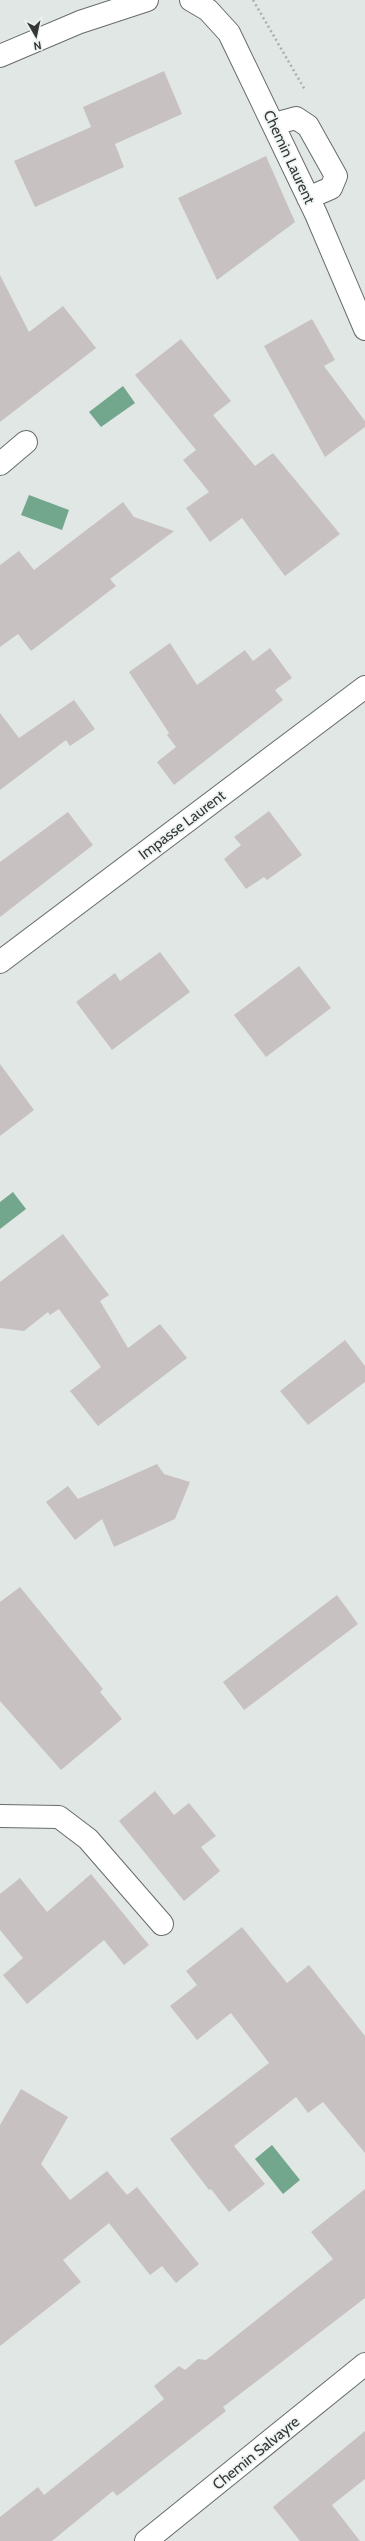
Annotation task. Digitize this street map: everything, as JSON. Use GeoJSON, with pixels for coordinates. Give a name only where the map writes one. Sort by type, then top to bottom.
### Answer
{"type":"FeatureCollection","features":[{"type":"Feature","properties":{"kind":"street"},"geometry":{"type":"LineString","coordinates":[[0,56],[80,22],[147,0]]}},
{"type":"Feature","properties":{"kind":"street","name":"Chemin Laurent"},"geometry":{"type":"LineString","coordinates":[[191,0],[208,10],[229,33],[274,124],[365,329]]}},
{"type":"Feature","properties":{"kind":"street"},"geometry":{"type":"LineString","coordinates":[[274,124],[296,118],[308,126],[336,176],[331,188],[308,198]]}},
{"type":"Feature","properties":{"kind":"street"},"geometry":{"type":"LineString","coordinates":[[0,464],[26,442]]}},
{"type":"Feature","properties":{"kind":"street","name":"Impasse Laurent"},"geometry":{"type":"LineString","coordinates":[[0,962],[365,688]]}},
{"type":"Feature","properties":{"kind":"street"},"geometry":{"type":"LineString","coordinates":[[0,1816],[59,1817],[88,1839],[162,1924]]}},
{"type":"Feature","properties":{"kind":"street","name":"Chemin Salvayre"},"geometry":{"type":"LineString","coordinates":[[146,2541],[365,2364]]}},
{"type":"Feature","properties":{"kind":"shaded area"},"geometry":{"type":"Polygon","coordinates":[[[123,386],[135,403],[101,427],[89,412],[123,386]]]}},
{"type":"Feature","properties":{"kind":"shaded area"},"geometry":{"type":"Polygon","coordinates":[[[29,495],[69,510],[62,530],[21,515],[29,495]]]}},
{"type":"Feature","properties":{"kind":"shaded area"},"geometry":{"type":"Polygon","coordinates":[[[13,1192],[26,1209],[0,1229],[0,1202],[13,1192]]]}},
{"type":"Feature","properties":{"kind":"shaded area"},"geometry":{"type":"Polygon","coordinates":[[[272,2145],[300,2180],[283,2194],[255,2159],[272,2145]]]}},
{"type":"Feature","properties":{"kind":"building"},"geometry":{"type":"Polygon","coordinates":[[[164,71],[182,114],[115,144],[124,167],[35,207],[14,161],[91,127],[83,107],[164,71]]]}},
{"type":"Feature","properties":{"kind":"building"},"geometry":{"type":"Polygon","coordinates":[[[266,156],[295,222],[217,280],[178,198],[266,156]]]}},
{"type":"Feature","properties":{"kind":"building"},"geometry":{"type":"Polygon","coordinates":[[[0,275],[29,332],[63,306],[96,348],[0,422],[0,275]]]}},
{"type":"Feature","properties":{"kind":"building"},"geometry":{"type":"Polygon","coordinates":[[[312,319],[335,360],[324,366],[365,421],[365,427],[325,457],[264,346],[312,319]]]}},
{"type":"Feature","properties":{"kind":"building"},"geometry":{"type":"Polygon","coordinates":[[[181,339],[231,401],[213,415],[255,466],[273,453],[340,534],[285,576],[242,518],[210,542],[186,508],[209,492],[183,460],[196,450],[135,375],[181,339]]]}},
{"type":"Feature","properties":{"kind":"building"},"geometry":{"type":"Polygon","coordinates":[[[123,502],[134,517],[174,531],[110,579],[116,586],[31,651],[18,634],[0,647],[0,565],[19,551],[34,570],[123,502]]]}},
{"type":"Feature","properties":{"kind":"building"},"geometry":{"type":"Polygon","coordinates":[[[170,643],[197,685],[245,650],[253,661],[270,648],[292,678],[275,690],[283,700],[174,785],[157,762],[176,747],[167,735],[169,733],[129,672],[170,643]]]}},
{"type":"Feature","properties":{"kind":"building"},"geometry":{"type":"Polygon","coordinates":[[[74,700],[95,729],[70,746],[66,740],[0,790],[0,713],[19,738],[74,700]]]}},
{"type":"Feature","properties":{"kind":"building"},"geometry":{"type":"Polygon","coordinates":[[[269,811],[302,855],[267,880],[264,877],[246,889],[224,859],[241,845],[234,837],[269,811]]]}},
{"type":"Feature","properties":{"kind":"building"},"geometry":{"type":"Polygon","coordinates":[[[68,812],[93,845],[0,917],[0,862],[68,812]]]}},
{"type":"Feature","properties":{"kind":"building"},"geometry":{"type":"Polygon","coordinates":[[[160,952],[190,992],[112,1050],[76,1002],[115,973],[120,981],[160,952]]]}},
{"type":"Feature","properties":{"kind":"building"},"geometry":{"type":"Polygon","coordinates":[[[299,966],[331,1008],[266,1057],[234,1015],[299,966]]]}},
{"type":"Feature","properties":{"kind":"building"},"geometry":{"type":"Polygon","coordinates":[[[0,1064],[34,1110],[0,1136],[0,1064]]]}},
{"type":"Feature","properties":{"kind":"building"},"geometry":{"type":"Polygon","coordinates":[[[63,1234],[109,1295],[100,1301],[128,1348],[160,1324],[187,1358],[98,1426],[70,1391],[101,1367],[59,1309],[50,1315],[48,1312],[24,1331],[0,1328],[0,1282],[63,1234]]]}},
{"type":"Feature","properties":{"kind":"building"},"geometry":{"type":"Polygon","coordinates":[[[345,1340],[365,1366],[365,1382],[308,1425],[280,1391],[345,1340]]]}},
{"type":"Feature","properties":{"kind":"building"},"geometry":{"type":"Polygon","coordinates":[[[157,1464],[164,1474],[190,1482],[175,1519],[114,1547],[102,1519],[75,1540],[46,1502],[68,1486],[78,1499],[157,1464]]]}},
{"type":"Feature","properties":{"kind":"building"},"geometry":{"type":"Polygon","coordinates":[[[20,1587],[103,1689],[100,1692],[122,1719],[61,1770],[0,1701],[0,1602],[20,1587]]]}},
{"type":"Feature","properties":{"kind":"building"},"geometry":{"type":"Polygon","coordinates":[[[337,1595],[358,1624],[244,1710],[223,1682],[337,1595]]]}},
{"type":"Feature","properties":{"kind":"building"},"geometry":{"type":"Polygon","coordinates":[[[155,1791],[174,1815],[189,1803],[216,1836],[201,1847],[220,1871],[184,1901],[119,1821],[155,1791]]]}},
{"type":"Feature","properties":{"kind":"building"},"geometry":{"type":"Polygon","coordinates":[[[91,1874],[149,1945],[124,1965],[104,1940],[27,2004],[3,1975],[23,1958],[0,1930],[0,1894],[20,1878],[47,1912],[91,1874]]]}},
{"type":"Feature","properties":{"kind":"building"},"geometry":{"type":"Polygon","coordinates":[[[242,1927],[287,1983],[309,1965],[365,2036],[365,2153],[323,2102],[308,2113],[296,2097],[234,2146],[265,2184],[229,2212],[211,2189],[209,2190],[170,2139],[269,2063],[231,2013],[197,2040],[170,2006],[197,1985],[186,1971],[242,1927]]]}},
{"type":"Feature","properties":{"kind":"building"},"geometry":{"type":"Polygon","coordinates":[[[21,2089],[68,2117],[41,2164],[70,2200],[107,2171],[127,2195],[137,2187],[199,2264],[176,2283],[162,2266],[150,2275],[109,2223],[63,2260],[81,2282],[0,2346],[0,2125],[21,2089]]]}},
{"type":"Feature","properties":{"kind":"building"},"geometry":{"type":"Polygon","coordinates":[[[365,2189],[365,2298],[223,2407],[226,2411],[117,2496],[113,2491],[52,2541],[0,2541],[0,2517],[38,2487],[44,2495],[164,2399],[154,2386],[179,2366],[185,2370],[198,2359],[206,2360],[333,2259],[311,2232],[365,2189]]]}},
{"type":"Feature","properties":{"kind":"building"},"geometry":{"type":"Polygon","coordinates":[[[365,2431],[365,2479],[332,2505],[360,2541],[300,2541],[273,2507],[365,2431]]]}}]}
